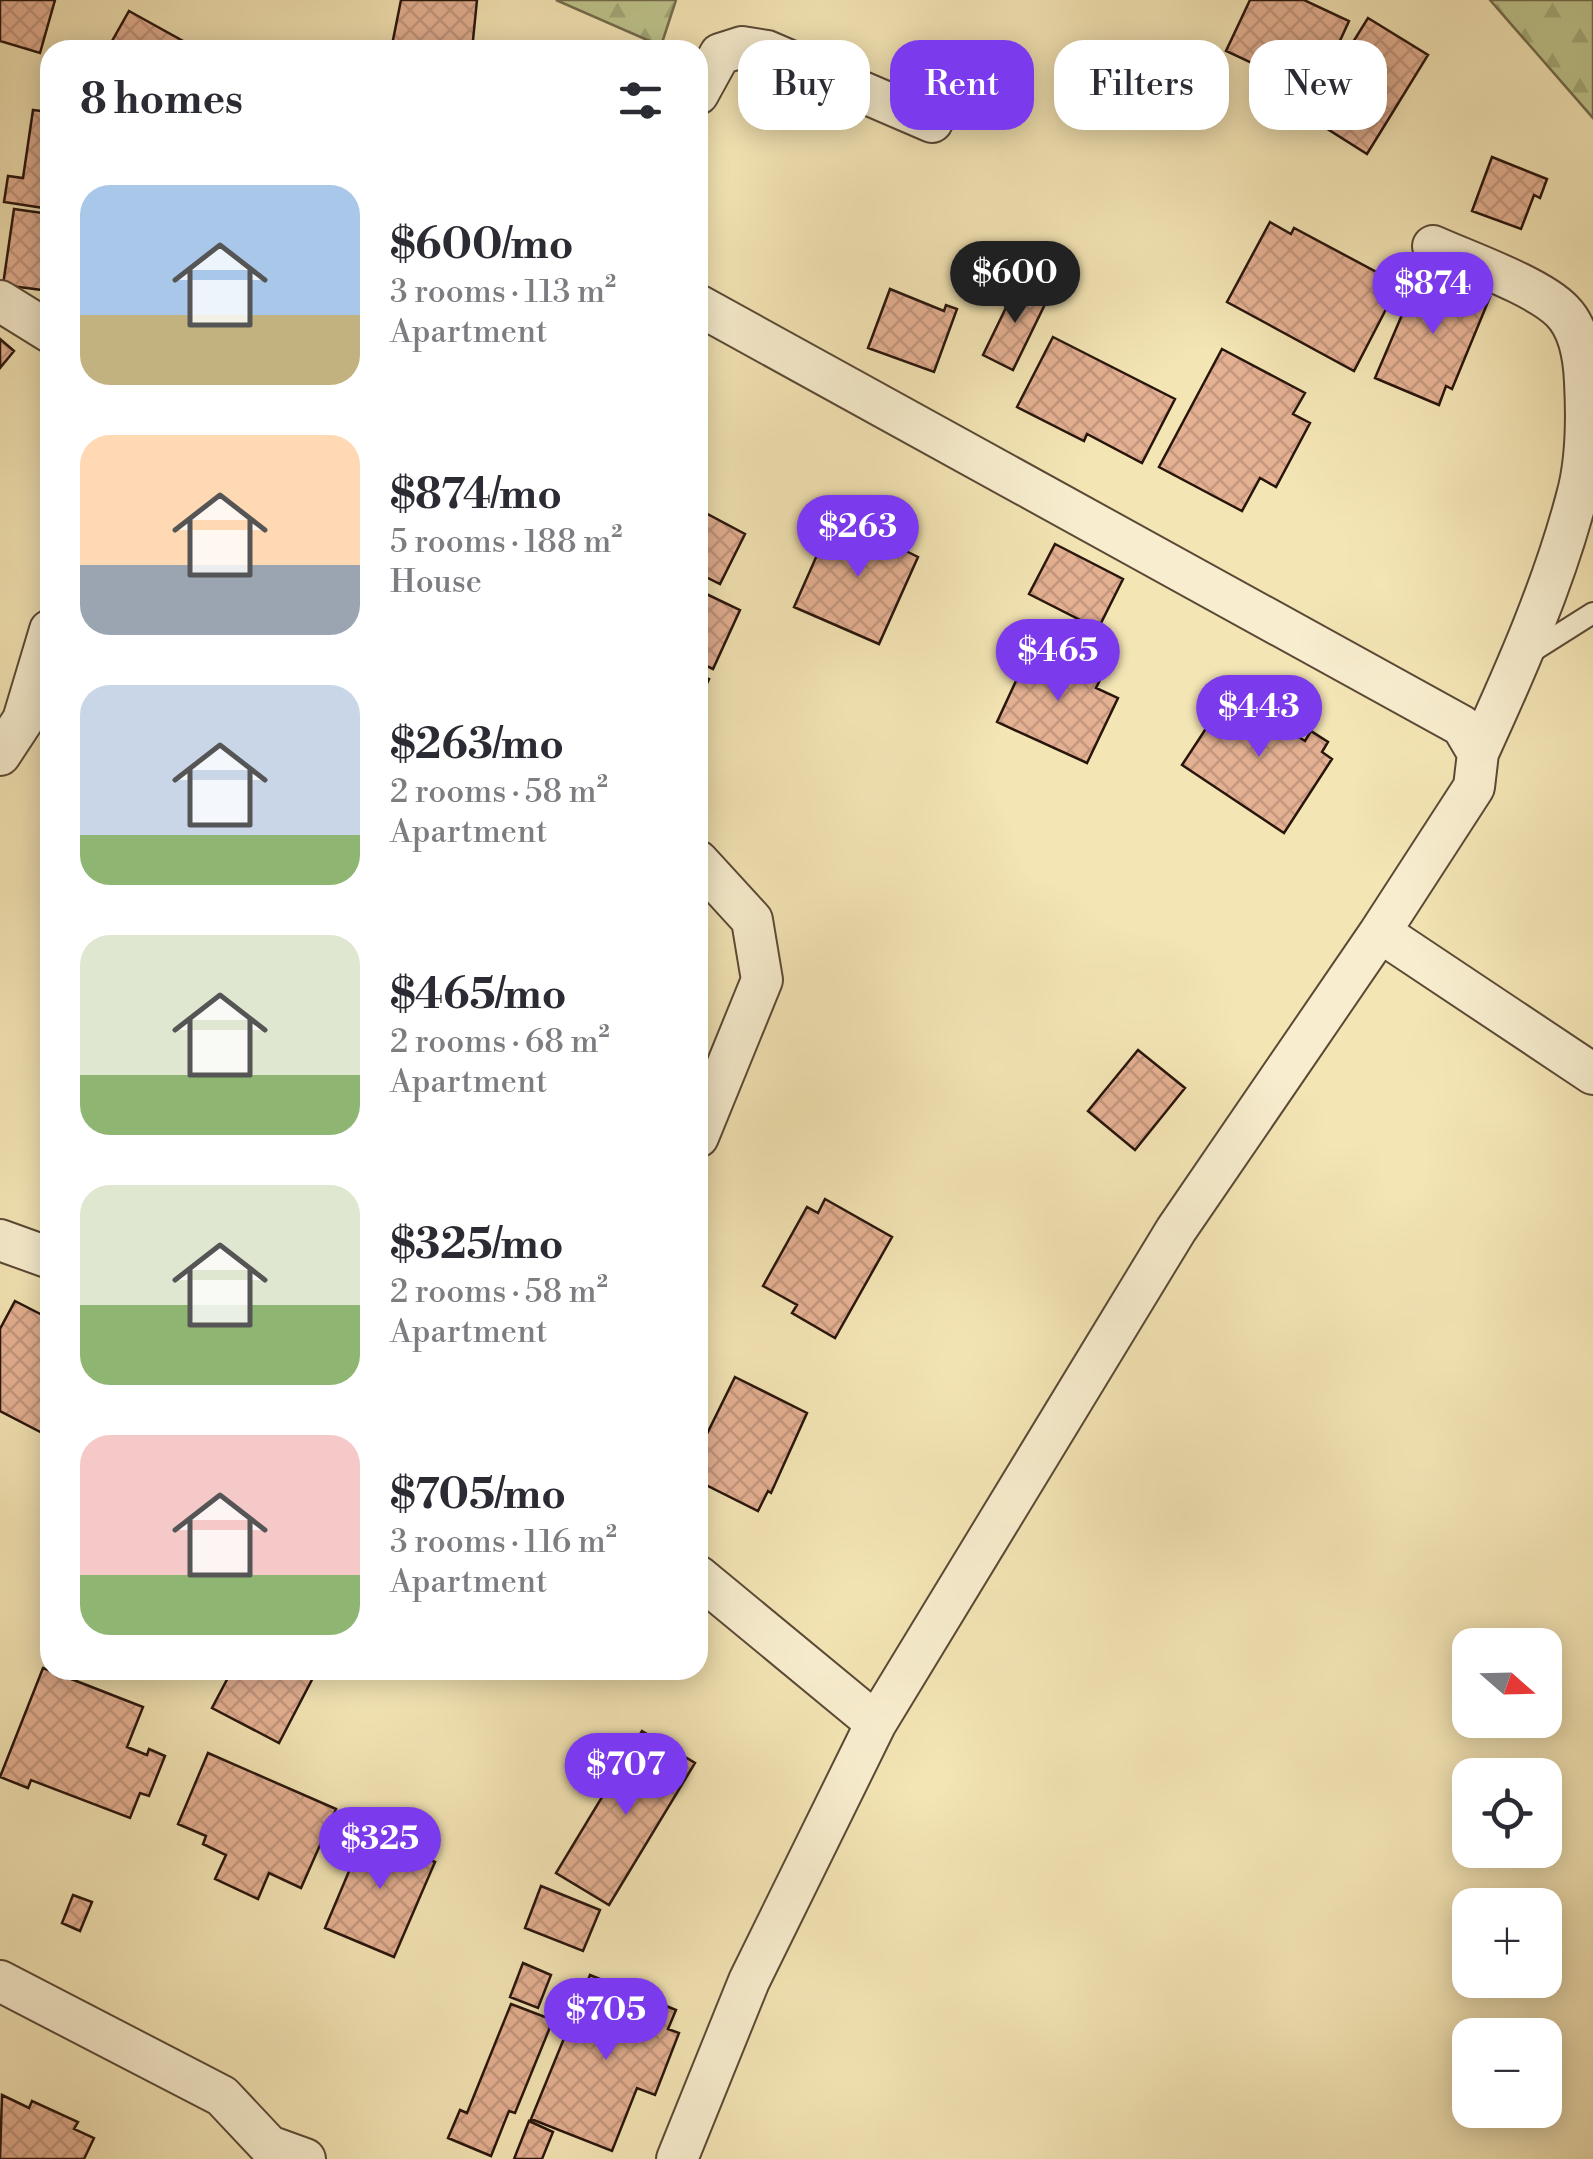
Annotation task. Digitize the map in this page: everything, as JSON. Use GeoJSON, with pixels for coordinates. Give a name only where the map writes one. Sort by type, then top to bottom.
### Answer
{"type":"FeatureCollection","features":[{"type":"Feature","properties":{"kind":"street"},"geometry":{"type":"LineString","coordinates":[[708,76],[720,54],[742,46],[768,51],[890,104]]}},
{"type":"Feature","properties":{"kind":"street"},"geometry":{"type":"LineString","coordinates":[[677,2159],[749,1981],[876,1724],[1176,1230],[1474,787],[1478,753],[1522,658],[1578,494],[1587,422],[1584,359],[1576,331],[1562,310],[1538,294],[1433,246]]}},
{"type":"Feature","properties":{"kind":"street"},"geometry":{"type":"LineString","coordinates":[[0,301],[40,326]]}},
{"type":"Feature","properties":{"kind":"street"},"geometry":{"type":"LineString","coordinates":[[708,311],[1462,726],[1478,753]]}},
{"type":"Feature","properties":{"kind":"street"},"geometry":{"type":"LineString","coordinates":[[0,755],[22,720],[40,662]]}},
{"type":"Feature","properties":{"kind":"street"},"geometry":{"type":"LineString","coordinates":[[708,872],[752,920],[762,980],[708,1112]]}},
{"type":"Feature","properties":{"kind":"street"},"geometry":{"type":"LineString","coordinates":[[1380,932],[1593,1074]]}},
{"type":"Feature","properties":{"kind":"street"},"geometry":{"type":"LineString","coordinates":[[0,1240],[40,1254]]}},
{"type":"Feature","properties":{"kind":"street"},"geometry":{"type":"LineString","coordinates":[[708,1584],[876,1724]]}},
{"type":"Feature","properties":{"kind":"street"},"geometry":{"type":"LineString","coordinates":[[0,1981],[222,2096],[269,2146],[306,2159]]}},
{"type":"Feature","properties":{"kind":"lane"},"geometry":{"type":"LineString","coordinates":[[1522,658],[1593,612]]}},
{"type":"Feature","properties":{"kind":"green space"},"geometry":{"type":"Polygon","coordinates":[[[556,0],[676,0],[663,40],[647,40],[556,0]]]}},
{"type":"Feature","properties":{"kind":"green space"},"geometry":{"type":"Polygon","coordinates":[[[1490,0],[1593,0],[1593,118],[1490,0]]]}},
{"type":"Feature","properties":{"kind":"building"},"geometry":{"type":"Polygon","coordinates":[[[0,0],[55,0],[44,40],[40,40],[40,53],[0,41],[0,0]]]}},
{"type":"Feature","properties":{"kind":"building"},"geometry":{"type":"Polygon","coordinates":[[[401,0],[477,0],[473,40],[393,40],[401,0]]]}},
{"type":"Feature","properties":{"kind":"building"},"geometry":{"type":"Polygon","coordinates":[[[1250,0],[1304,0],[1349,21],[1340,40],[1249,40],[1249,62],[1229,52],[1250,0]]]}},
{"type":"Feature","properties":{"kind":"building"},"geometry":{"type":"Polygon","coordinates":[[[129,11],[181,40],[113,40],[129,11]]]}},
{"type":"Feature","properties":{"kind":"building"},"geometry":{"type":"Polygon","coordinates":[[[1368,18],[1428,55],[1387,122],[1387,40],[1354,40],[1368,18]]]}},
{"type":"Feature","properties":{"kind":"building"},"geometry":{"type":"Polygon","coordinates":[[[33,110],[40,111],[40,207],[4,202],[8,176],[23,178],[33,110]]]}},
{"type":"Feature","properties":{"kind":"building"},"geometry":{"type":"Polygon","coordinates":[[[1329,130],[1382,130],[1367,154],[1329,130]]]}},
{"type":"Feature","properties":{"kind":"building"},"geometry":{"type":"Polygon","coordinates":[[[1492,157],[1547,179],[1540,198],[1534,195],[1521,229],[1472,211],[1492,157]]]}},
{"type":"Feature","properties":{"kind":"building"},"geometry":{"type":"Polygon","coordinates":[[[14,209],[40,213],[40,290],[3,285],[14,209]]]}},
{"type":"Feature","properties":{"kind":"building"},"geometry":{"type":"Polygon","coordinates":[[[1270,222],[1291,234],[1294,228],[1399,284],[1354,371],[1227,302],[1270,222]]]}},
{"type":"Feature","properties":{"kind":"building"},"geometry":{"type":"Polygon","coordinates":[[[1422,268],[1490,297],[1452,389],[1446,386],[1439,405],[1375,378],[1422,268]]]}},
{"type":"Feature","properties":{"kind":"building"},"geometry":{"type":"Polygon","coordinates":[[[1018,283],[1048,298],[1013,370],[983,355],[1018,283]]]}},
{"type":"Feature","properties":{"kind":"building"},"geometry":{"type":"Polygon","coordinates":[[[890,289],[944,311],[946,305],[957,309],[934,372],[868,348],[890,289]]]}},
{"type":"Feature","properties":{"kind":"building"},"geometry":{"type":"Polygon","coordinates":[[[1053,337],[1175,399],[1142,463],[1087,434],[1084,441],[1017,407],[1053,337]]]}},
{"type":"Feature","properties":{"kind":"building"},"geometry":{"type":"Polygon","coordinates":[[[0,339],[14,351],[0,368],[0,339]]]}},
{"type":"Feature","properties":{"kind":"building"},"geometry":{"type":"Polygon","coordinates":[[[1222,349],[1305,393],[1293,414],[1310,423],[1276,487],[1260,478],[1242,511],[1159,467],[1222,349]]]}},
{"type":"Feature","properties":{"kind":"building"},"geometry":{"type":"Polygon","coordinates":[[[708,514],[745,534],[720,584],[708,578],[708,514]]]}},
{"type":"Feature","properties":{"kind":"building"},"geometry":{"type":"Polygon","coordinates":[[[833,519],[867,535],[872,525],[910,542],[906,551],[918,557],[879,644],[794,607],[833,519]]]}},
{"type":"Feature","properties":{"kind":"building"},"geometry":{"type":"Polygon","coordinates":[[[1055,544],[1123,579],[1098,629],[1029,594],[1055,544]]]}},
{"type":"Feature","properties":{"kind":"building"},"geometry":{"type":"Polygon","coordinates":[[[708,595],[740,610],[713,669],[708,667],[708,595]]]}},
{"type":"Feature","properties":{"kind":"building"},"geometry":{"type":"Polygon","coordinates":[[[1034,642],[1069,658],[1066,665],[1100,680],[1096,688],[1118,698],[1087,763],[997,722],[1034,642]]]}},
{"type":"Feature","properties":{"kind":"building"},"geometry":{"type":"Polygon","coordinates":[[[1230,692],[1253,707],[1261,696],[1282,710],[1274,721],[1305,741],[1311,731],[1328,742],[1322,752],[1332,759],[1284,833],[1182,765],[1230,692]]]}},
{"type":"Feature","properties":{"kind":"building"},"geometry":{"type":"Polygon","coordinates":[[[1138,1050],[1185,1088],[1135,1150],[1088,1111],[1138,1050]]]}},
{"type":"Feature","properties":{"kind":"building"},"geometry":{"type":"Polygon","coordinates":[[[825,1199],[892,1237],[835,1338],[792,1313],[797,1305],[763,1286],[807,1207],[818,1213],[825,1199]]]}},
{"type":"Feature","properties":{"kind":"building"},"geometry":{"type":"Polygon","coordinates":[[[15,1301],[40,1314],[40,1432],[0,1411],[0,1329],[15,1301]]]}},
{"type":"Feature","properties":{"kind":"building"},"geometry":{"type":"Polygon","coordinates":[[[735,1377],[807,1413],[771,1493],[768,1491],[758,1511],[708,1486],[708,1432],[735,1377]]]}},
{"type":"Feature","properties":{"kind":"building"},"geometry":{"type":"Polygon","coordinates":[[[40,1676],[40,1680],[74,1680],[143,1707],[127,1747],[147,1755],[149,1749],[165,1756],[149,1796],[140,1793],[130,1818],[31,1780],[28,1788],[0,1777],[40,1676]]]}},
{"type":"Feature","properties":{"kind":"building"},"geometry":{"type":"Polygon","coordinates":[[[227,1680],[312,1680],[279,1743],[212,1708],[227,1680]]]}},
{"type":"Feature","properties":{"kind":"building"},"geometry":{"type":"Polygon","coordinates":[[[642,1731],[695,1763],[609,1905],[556,1873],[642,1731]]]}},
{"type":"Feature","properties":{"kind":"building"},"geometry":{"type":"Polygon","coordinates":[[[208,1753],[336,1809],[301,1888],[269,1873],[258,1899],[215,1879],[226,1855],[203,1844],[206,1836],[178,1824],[208,1753]]]}},
{"type":"Feature","properties":{"kind":"building"},"geometry":{"type":"Polygon","coordinates":[[[369,1824],[413,1843],[411,1851],[435,1862],[394,1957],[325,1928],[369,1824]]]}},
{"type":"Feature","properties":{"kind":"building"},"geometry":{"type":"Polygon","coordinates":[[[541,1886],[600,1910],[583,1951],[525,1928],[541,1886]]]}},
{"type":"Feature","properties":{"kind":"building"},"geometry":{"type":"Polygon","coordinates":[[[73,1895],[92,1902],[80,1931],[62,1923],[73,1895]]]}},
{"type":"Feature","properties":{"kind":"building"},"geometry":{"type":"Polygon","coordinates":[[[523,1963],[551,1975],[538,2008],[510,1997],[523,1963]]]}},
{"type":"Feature","properties":{"kind":"building"},"geometry":{"type":"Polygon","coordinates":[[[590,1975],[676,2010],[668,2029],[679,2033],[655,2095],[637,2088],[612,2151],[531,2119],[590,1975]]]}},
{"type":"Feature","properties":{"kind":"building"},"geometry":{"type":"Polygon","coordinates":[[[511,2004],[553,2020],[515,2113],[509,2111],[491,2156],[448,2138],[460,2110],[467,2113],[511,2004]]]}},
{"type":"Feature","properties":{"kind":"building"},"geometry":{"type":"Polygon","coordinates":[[[2,2095],[29,2108],[32,2101],[78,2122],[74,2129],[94,2138],[84,2159],[0,2159],[2,2095]]]}},
{"type":"Feature","properties":{"kind":"building"},"geometry":{"type":"Polygon","coordinates":[[[529,2121],[553,2132],[542,2159],[514,2159],[529,2121]]]}}]}
